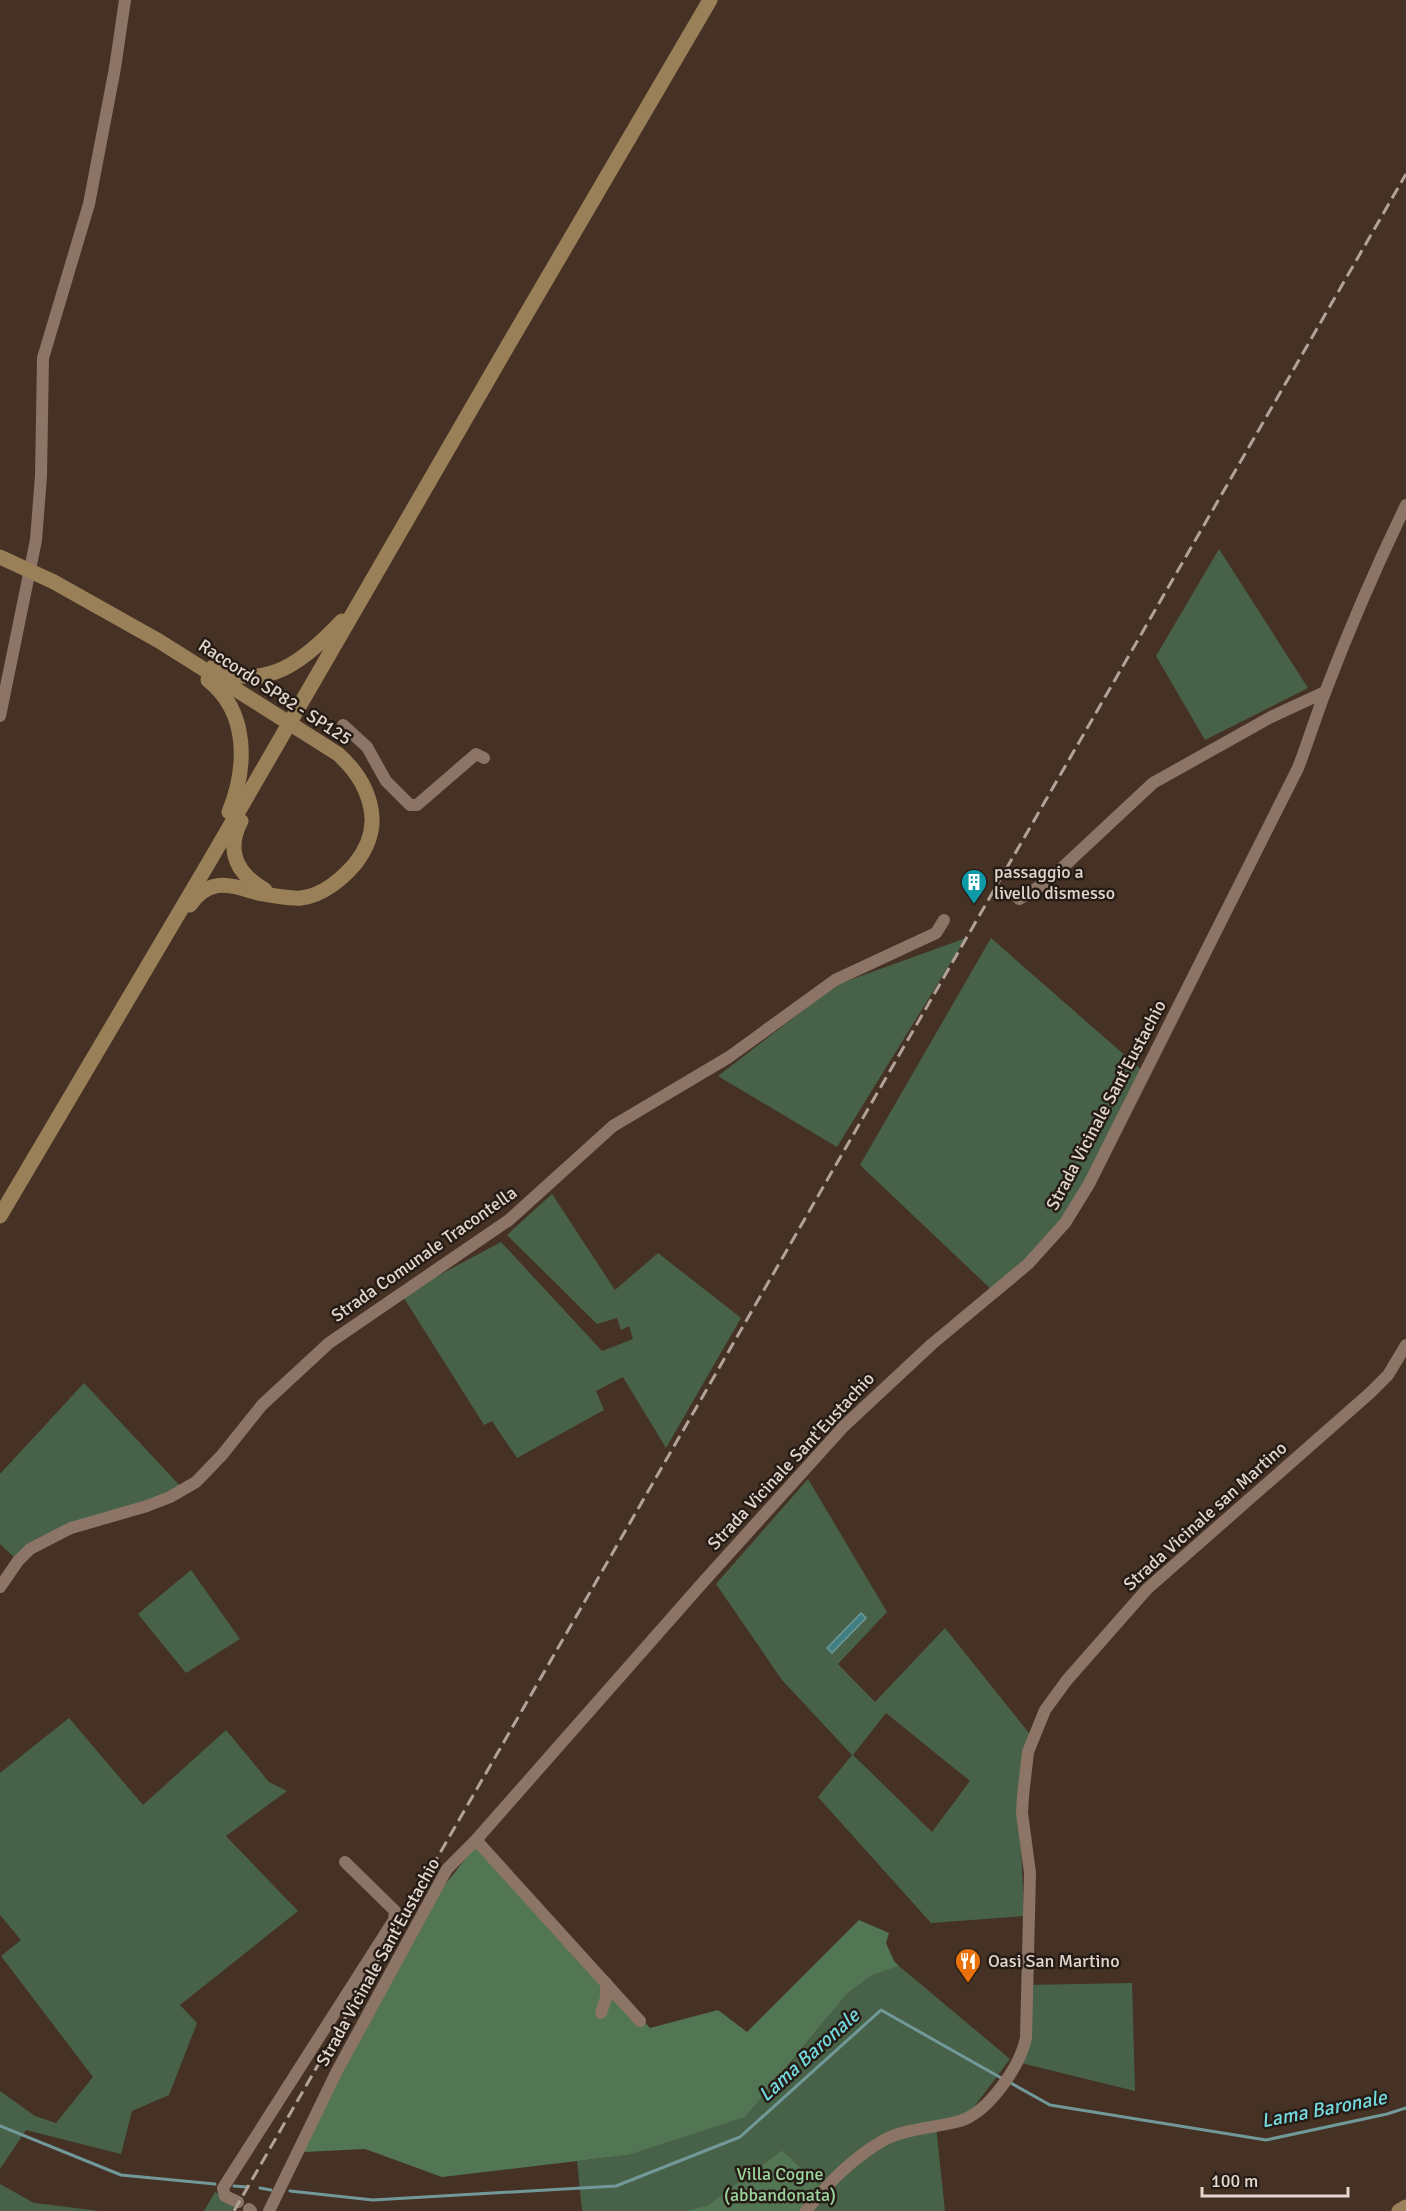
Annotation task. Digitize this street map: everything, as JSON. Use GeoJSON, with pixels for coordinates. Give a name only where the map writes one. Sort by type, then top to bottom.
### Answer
{"type":"FeatureCollection","features":[{"type":"Feature","properties":{"kind":"main road"},"geometry":{"type":"LineString","coordinates":[[0,1216],[212,857],[710,0]]}},
{"type":"Feature","properties":{"kind":"main road","name":"Raccordo SP82 - SP125"},"geometry":{"type":"LineString","coordinates":[[0,557],[123,620],[169,647],[338,754],[356,772],[363,783],[370,802],[372,831],[361,856],[333,884],[320,892],[302,898],[254,892],[236,885],[224,884],[214,887],[194,898],[171,932],[159,945]]}},
{"type":"Feature","properties":{"kind":"main road"},"geometry":{"type":"LineString","coordinates":[[169,647],[223,672],[242,677],[259,677],[293,665],[309,654],[359,603]]}},
{"type":"Feature","properties":{"kind":"main road"},"geometry":{"type":"LineString","coordinates":[[169,647],[217,687],[233,712],[237,726],[243,759],[238,788],[212,857]]}},
{"type":"Feature","properties":{"kind":"main road"},"geometry":{"type":"LineString","coordinates":[[272,752],[237,828],[234,847],[240,870],[248,879],[273,894]]}},
{"type":"Feature","properties":{"kind":"main road"},"geometry":{"type":"LineString","coordinates":[[1399,2211],[1406,2207]]}},
{"type":"Feature","properties":{"kind":"street"},"geometry":{"type":"LineString","coordinates":[[0,716],[36,540],[41,476],[43,358],[89,204],[115,68],[125,0]]}},
{"type":"Feature","properties":{"kind":"street","name":"Strada Vicinale Sant'Eustachio"},"geometry":{"type":"LineString","coordinates":[[269,2211],[337,2071],[447,1869],[476,1840],[844,1426],[932,1344],[1019,1273],[1065,1223],[1089,1184],[1282,800],[1310,738],[1325,692],[1375,569],[1406,505]]}},
{"type":"Feature","properties":{"kind":"street"},"geometry":{"type":"LineString","coordinates":[[1019,899],[1047,882],[1153,783],[1271,717],[1325,692]]}},
{"type":"Feature","properties":{"kind":"street"},"geometry":{"type":"LineString","coordinates":[[343,725],[367,747],[386,781],[410,805],[417,805],[476,754],[484,758]]}},
{"type":"Feature","properties":{"kind":"street","name":"Strada Comunale Tracontella"},"geometry":{"type":"LineString","coordinates":[[0,1587],[18,1561],[30,1549],[71,1528],[170,1497],[196,1482],[222,1455],[262,1405],[329,1343],[509,1220],[613,1126],[729,1057],[835,980],[936,933],[944,920]]}},
{"type":"Feature","properties":{"kind":"street","name":"Strada Vicinale san Martino"},"geometry":{"type":"LineString","coordinates":[[806,2211],[839,2174],[877,2145],[901,2134],[965,2119],[982,2107],[1006,2082],[1020,2057],[1026,2038],[1030,1873],[1022,1813],[1028,1752],[1045,1710],[1067,1680],[1147,1589],[1370,1393],[1388,1375],[1406,1345]]}},
{"type":"Feature","properties":{"kind":"street"},"geometry":{"type":"LineString","coordinates":[[476,1840],[640,2021]]}},
{"type":"Feature","properties":{"kind":"street"},"geometry":{"type":"LineString","coordinates":[[238,2202],[225,2196],[223,2187],[394,1920],[395,1911],[345,1862]]}},
{"type":"Feature","properties":{"kind":"street"},"geometry":{"type":"LineString","coordinates":[[601,2013],[606,1998],[606,1983]]}},
{"type":"Feature","properties":{"kind":"green space"},"geometry":{"type":"Polygon","coordinates":[[[1219,549],[1308,688],[1205,740],[1156,656],[1219,549]]]}},
{"type":"Feature","properties":{"kind":"green space"},"geometry":{"type":"Polygon","coordinates":[[[966,938],[837,1147],[718,1076],[836,985],[966,938]]]}},
{"type":"Feature","properties":{"kind":"green space"},"geometry":{"type":"Polygon","coordinates":[[[991,938],[1145,1073],[1057,1233],[995,1293],[860,1165],[991,938]]]}},
{"type":"Feature","properties":{"kind":"green space"},"geometry":{"type":"Polygon","coordinates":[[[552,1194],[615,1290],[658,1253],[741,1318],[666,1448],[623,1377],[596,1391],[604,1410],[517,1458],[492,1421],[484,1425],[402,1295],[501,1242],[602,1351],[633,1339],[629,1326],[621,1330],[617,1318],[597,1324],[507,1235],[552,1194]]]}},
{"type":"Feature","properties":{"kind":"green space"},"geometry":{"type":"Polygon","coordinates":[[[84,1383],[184,1490],[78,1526],[18,1561],[0,1544],[0,1474],[84,1383]]]}},
{"type":"Feature","properties":{"kind":"green space"},"geometry":{"type":"Polygon","coordinates":[[[808,1479],[887,1612],[838,1664],[875,1702],[945,1628],[1033,1738],[1020,1820],[1024,1916],[931,1923],[818,1797],[852,1755],[782,1680],[716,1584],[808,1479]],[[886,1713],[853,1755],[932,1832],[970,1781],[886,1713]]]}},
{"type":"Feature","properties":{"kind":"green space"},"geometry":{"type":"Polygon","coordinates":[[[191,1570],[240,1639],[186,1673],[138,1614],[191,1570]]]}},
{"type":"Feature","properties":{"kind":"green space"},"geometry":{"type":"Polygon","coordinates":[[[69,1718],[143,1805],[226,1730],[269,1782],[287,1791],[226,1836],[298,1911],[180,2005],[197,2023],[169,2095],[132,2111],[121,2154],[26,2130],[0,2169],[0,2091],[35,2116],[56,2123],[93,2077],[1,1956],[21,1940],[0,1915],[0,1773],[69,1718]]]}},
{"type":"Feature","properties":{"kind":"green space"},"geometry":{"type":"Polygon","coordinates":[[[478,1843],[650,2028],[718,2010],[747,2032],[859,1920],[889,1933],[886,1943],[894,1961],[899,1966],[872,1975],[848,1993],[745,2117],[628,2155],[442,2177],[365,2149],[304,2152],[323,2104],[440,1891],[478,1843]]]}},
{"type":"Feature","properties":{"kind":"green space"},"geometry":{"type":"Polygon","coordinates":[[[899,1966],[1010,2059],[965,2119],[936,2126],[945,2211],[806,2211],[824,2190],[782,2150],[706,2207],[685,2211],[582,2211],[577,2161],[628,2155],[764,2095],[848,1993],[872,1974],[899,1966]]]}},
{"type":"Feature","properties":{"kind":"green space"},"geometry":{"type":"Polygon","coordinates":[[[1132,1983],[1135,2091],[1017,2062],[1028,1985],[1132,1983]]]}},
{"type":"Feature","properties":{"kind":"green space","name":"Villa Cogne (abbandonata)"},"geometry":{"type":"Polygon","coordinates":[[[782,2150],[824,2190],[808,2211],[685,2211],[707,2206],[782,2150]]]}},
{"type":"Feature","properties":{"kind":"green space"},"geometry":{"type":"Polygon","coordinates":[[[0,2184],[34,2203],[100,2211],[0,2211],[0,2184]]]}},
{"type":"Feature","properties":{"kind":"green space"},"geometry":{"type":"Polygon","coordinates":[[[215,2192],[238,2202],[232,2211],[204,2211],[215,2192]]]}},
{"type":"Feature","properties":{"kind":"water"},"geometry":{"type":"Polygon","coordinates":[[[861,1613],[866,1618],[832,1653],[827,1648],[861,1613]]]}},
{"type":"Feature","properties":{"kind":"waterway","name":"Lama Baronale"},"geometry":{"type":"LineString","coordinates":[[290,2191],[373,2200],[616,2186],[740,2137],[881,2010],[1003,2079]]}},
{"type":"Feature","properties":{"kind":"waterway","name":"Lama Baronale"},"geometry":{"type":"LineString","coordinates":[[1009,2082],[1050,2105],[1266,2140],[1406,2108]]}},
{"type":"Feature","properties":{"kind":"waterway","name":"Lama Baronale"},"geometry":{"type":"LineString","coordinates":[[0,2126],[121,2175],[215,2184]]}},
{"type":"Feature","properties":{"kind":"waterway","name":"Lama Baronale"},"geometry":{"type":"LineString","coordinates":[[234,2186],[247,2187]]}},
{"type":"Feature","properties":{"kind":"waterway","name":"Lama Baronale"},"geometry":{"type":"LineString","coordinates":[[260,2188],[271,2190]]}},
{"type":"Feature","properties":{"kind":"railway"},"geometry":{"type":"LineString","coordinates":[[234,2211],[1406,174]]}},
{"type":"Feature","properties":{"kind":"place","name":"passaggio a livello dismesso"},"geometry":{"type":"Point","coordinates":[974,905]}},
{"type":"Feature","properties":{"kind":"place","name":"Oasi San Martino"},"geometry":{"type":"Point","coordinates":[968,1984]}}]}
